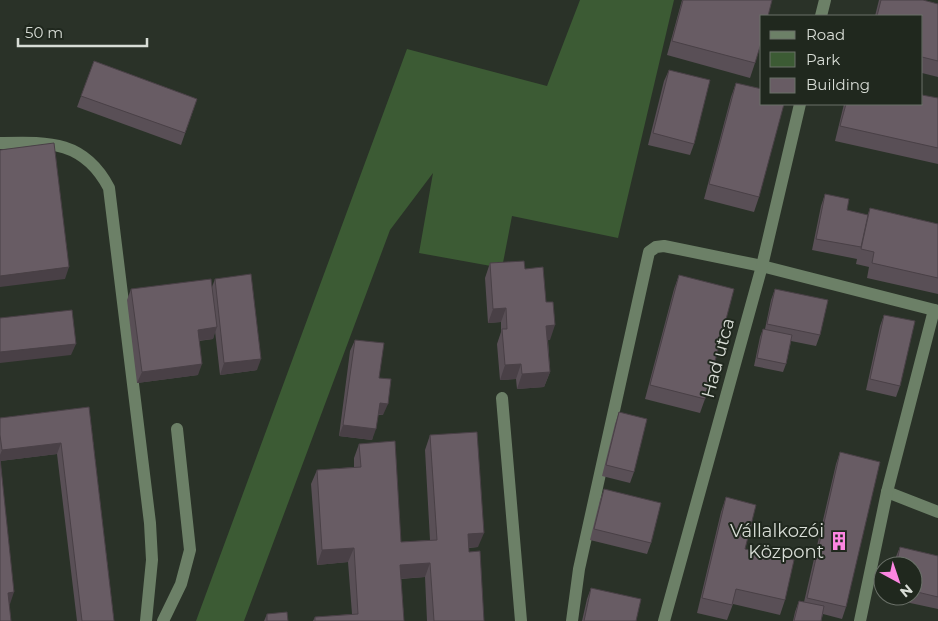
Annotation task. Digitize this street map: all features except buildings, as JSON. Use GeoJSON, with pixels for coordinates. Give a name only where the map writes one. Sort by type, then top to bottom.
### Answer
{"type":"FeatureCollection","features":[{"type":"Feature","properties":{"kind":"street"},"geometry":{"type":"LineString","coordinates":[[821,15],[825,0]]}},
{"type":"Feature","properties":{"kind":"street","name":"Had utca"},"geometry":{"type":"LineString","coordinates":[[664,621],[762,266],[800,105]]}},
{"type":"Feature","properties":{"kind":"street"},"geometry":{"type":"LineString","coordinates":[[0,143],[43,142],[67,148],[89,159],[101,172],[109,188],[150,523],[152,560],[146,621]]}},
{"type":"Feature","properties":{"kind":"street"},"geometry":{"type":"LineString","coordinates":[[572,621],[580,569],[650,252],[656,247],[664,246],[762,266],[936,310],[887,492],[860,621]]}},
{"type":"Feature","properties":{"kind":"street"},"geometry":{"type":"LineString","coordinates":[[502,398],[521,621]]}},
{"type":"Feature","properties":{"kind":"street"},"geometry":{"type":"LineString","coordinates":[[163,621],[181,584],[190,550],[177,430]]}},
{"type":"Feature","properties":{"kind":"street"},"geometry":{"type":"LineString","coordinates":[[887,492],[938,512]]}},
{"type":"Feature","properties":{"kind":"green space"},"geometry":{"type":"Polygon","coordinates":[[[580,0],[674,0],[618,238],[512,216],[502,268],[419,253],[433,173],[390,230],[244,621],[196,621],[407,49],[547,86],[580,0]]]}},
{"type":"Feature","properties":{"kind":"place","name":"Vállalkozói Központ"},"geometry":{"type":"Point","coordinates":[839,541]}}]}
